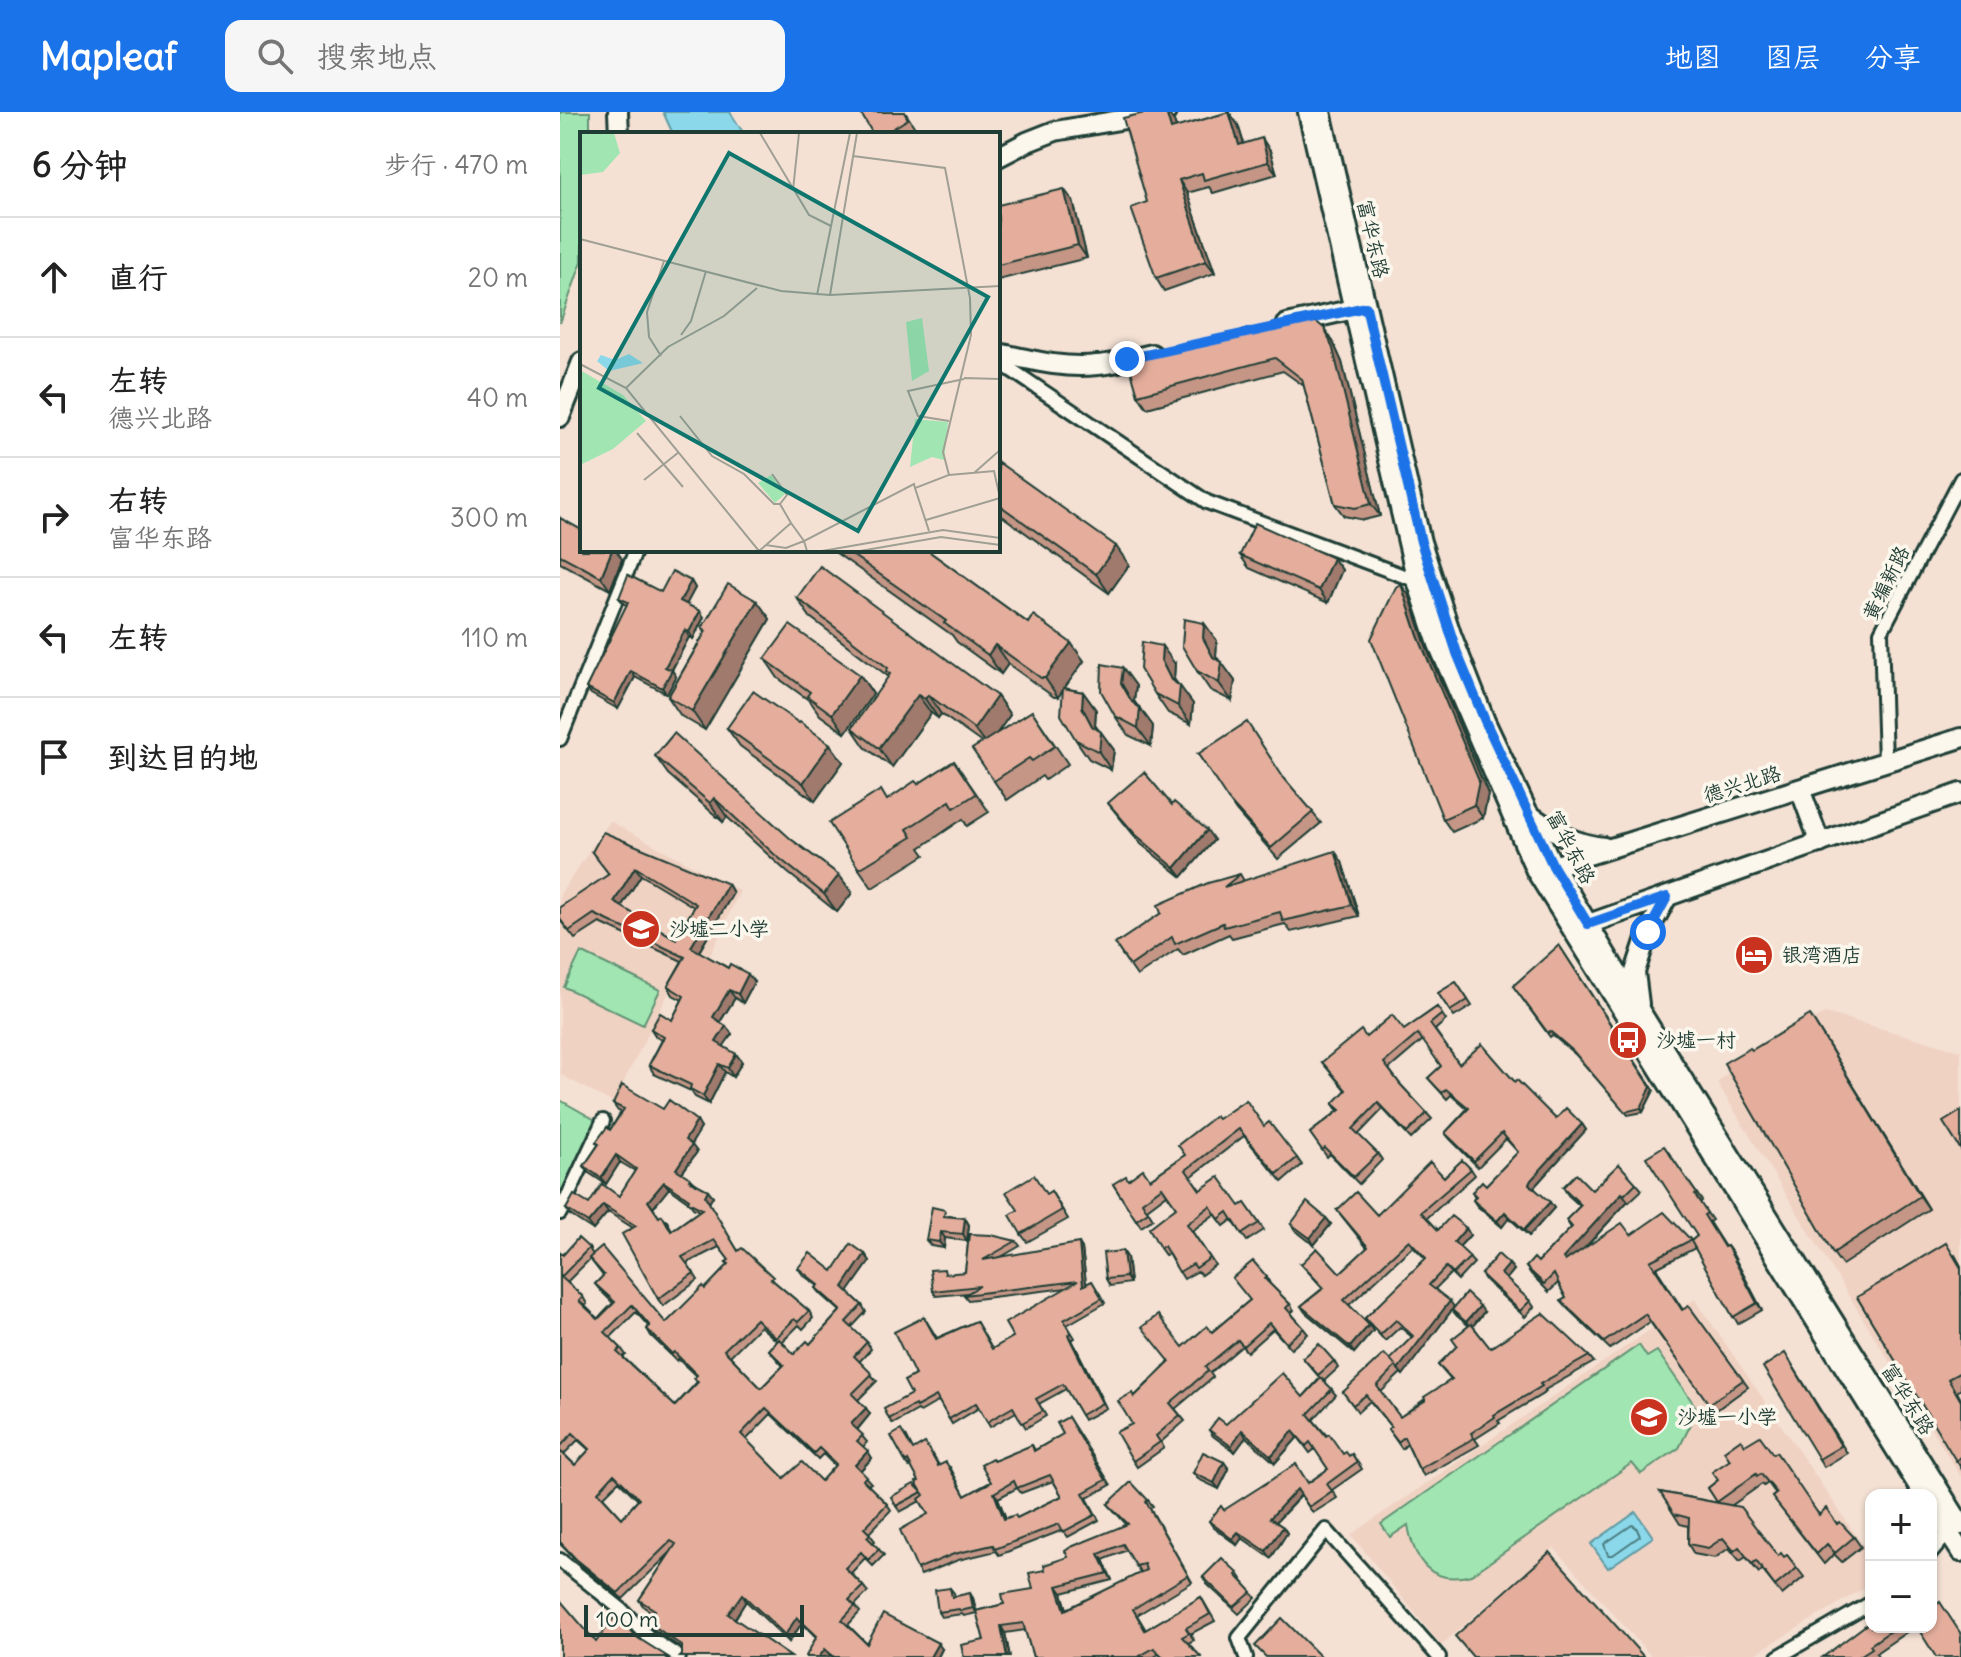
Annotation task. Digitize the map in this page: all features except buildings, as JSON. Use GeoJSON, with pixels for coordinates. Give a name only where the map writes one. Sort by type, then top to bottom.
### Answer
{"type":"FeatureCollection","features":[{"type":"Feature","properties":{"kind":"main road"},"geometry":{"type":"LineString","coordinates":[[618,112],[619,132]]}},
{"type":"Feature","properties":{"kind":"main road"},"geometry":{"type":"LineString","coordinates":[[1000,156],[1055,131],[1166,112]]}},
{"type":"Feature","properties":{"kind":"main road","name":"富华东路"},"geometry":{"type":"LineString","coordinates":[[1308,112],[1421,542],[1464,671],[1529,814],[1545,868]]}},
{"type":"Feature","properties":{"kind":"main road","name":"富华东路"},"geometry":{"type":"LineString","coordinates":[[1321,112],[1417,581],[1444,658],[1545,868],[1625,1011],[1920,1489]]}},
{"type":"Feature","properties":{"kind":"main road"},"geometry":{"type":"LineString","coordinates":[[1263,329],[1359,308]]}},
{"type":"Feature","properties":{"kind":"main road"},"geometry":{"type":"LineString","coordinates":[[1000,353],[1077,366],[1099,365],[1174,349]]}},
{"type":"Feature","properties":{"kind":"main road"},"geometry":{"type":"LineString","coordinates":[[560,417],[580,367]]}},
{"type":"Feature","properties":{"kind":"main road","name":"德兴北路"},"geometry":{"type":"LineString","coordinates":[[1545,868],[1961,738]]}},
{"type":"Feature","properties":{"kind":"main road"},"geometry":{"type":"LineString","coordinates":[[1800,789],[1820,843]]}},
{"type":"Feature","properties":{"kind":"main road"},"geometry":{"type":"LineString","coordinates":[[1580,927],[1961,793]]}},
{"type":"Feature","properties":{"kind":"main road"},"geometry":{"type":"LineString","coordinates":[[1529,814],[1557,834],[1582,845],[1610,848]]}},
{"type":"Feature","properties":{"kind":"main road"},"geometry":{"type":"LineString","coordinates":[[1640,1011],[1635,972],[1648,932],[1667,897]]}},
{"type":"Feature","properties":{"kind":"main road","name":"富华东路"},"geometry":{"type":"LineString","coordinates":[[1580,927],[1640,1011],[1957,1528],[1961,1552]]}},
{"type":"Feature","properties":{"kind":"main road","name":"富华东路"},"geometry":{"type":"LineString","coordinates":[[1937,1511],[1957,1528]]}},
{"type":"Feature","properties":{"kind":"street"},"geometry":{"type":"LineString","coordinates":[[1000,362],[1207,502],[1417,581]]}},
{"type":"Feature","properties":{"kind":"street","name":"黄编新路"},"geometry":{"type":"LineString","coordinates":[[1885,762],[1881,632],[1956,497],[1961,479]]}},
{"type":"Feature","properties":{"kind":"street"},"geometry":{"type":"LineString","coordinates":[[560,739],[635,552]]}},
{"type":"Feature","properties":{"kind":"street"},"geometry":{"type":"LineString","coordinates":[[560,1213],[603,1121]]}},
{"type":"Feature","properties":{"kind":"street"},"geometry":{"type":"LineString","coordinates":[[1937,1547],[1957,1528]]}},
{"type":"Feature","properties":{"kind":"street"},"geometry":{"type":"LineString","coordinates":[[1246,1657],[1239,1638],[1326,1530],[1439,1657]]}},
{"type":"Feature","properties":{"kind":"street"},"geometry":{"type":"LineString","coordinates":[[560,1560],[622,1610],[648,1637],[679,1657]]}},
{"type":"Feature","properties":{"kind":"street"},"geometry":{"type":"LineString","coordinates":[[1778,1657],[1865,1606]]}},
{"type":"Feature","properties":{"kind":"shaded area","name":"沙墟二小学"},"geometry":{"type":"Polygon","coordinates":[[[610,821],[740,891],[702,973],[683,965],[613,1103],[561,1075],[560,1043],[560,894],[610,821]]]}},
{"type":"Feature","properties":{"kind":"shaded area"},"geometry":{"type":"Polygon","coordinates":[[[1826,1013],[1961,1051],[1961,1477],[1717,1083],[1741,1061],[1826,1013]]]}},
{"type":"Feature","properties":{"kind":"shaded area","name":"沙墟一小学"},"geometry":{"type":"Polygon","coordinates":[[[1695,1299],[1865,1548],[1865,1588],[1750,1657],[1652,1657],[1554,1548],[1441,1645],[1351,1535],[1695,1299]]]}},
{"type":"Feature","properties":{"kind":"green space"},"geometry":{"type":"Polygon","coordinates":[[[560,112],[590,112],[590,132],[580,132],[580,267],[560,323],[560,112]]]}},
{"type":"Feature","properties":{"kind":"green space"},"geometry":{"type":"Polygon","coordinates":[[[581,952],[660,990],[643,1025],[564,987],[581,952]]]}},
{"type":"Feature","properties":{"kind":"green space"},"geometry":{"type":"Polygon","coordinates":[[[560,1100],[597,1121],[560,1198],[560,1100]]]}},
{"type":"Feature","properties":{"kind":"green space"},"geometry":{"type":"Polygon","coordinates":[[[1639,1345],[1647,1357],[1657,1351],[1698,1410],[1679,1448],[1641,1474],[1632,1463],[1471,1575],[1445,1577],[1426,1567],[1415,1549],[1408,1525],[1390,1537],[1381,1524],[1639,1345]]]}},
{"type":"Feature","properties":{"kind":"water"},"geometry":{"type":"Polygon","coordinates":[[[663,112],[730,112],[743,132],[672,132],[663,112]]]}},
{"type":"Feature","properties":{"kind":"water"},"geometry":{"type":"Polygon","coordinates":[[[1636,1512],[1653,1537],[1608,1568],[1591,1544],[1636,1512]]]}},
{"type":"Feature","properties":{"kind":"place","name":"沙墟二小学"},"geometry":{"type":"Point","coordinates":[641,929]}},
{"type":"Feature","properties":{"kind":"place","name":"银湾酒店"},"geometry":{"type":"Point","coordinates":[1754,955]}},
{"type":"Feature","properties":{"kind":"place","name":"沙墟一村"},"geometry":{"type":"Point","coordinates":[1628,1040]}},
{"type":"Feature","properties":{"kind":"place","name":"沙墟一小学"},"geometry":{"type":"Point","coordinates":[1649,1417]}},
{"type":"Feature","properties":{"kind":"route"},"geometry":{"type":"LineString","coordinates":[[1127,359],[1366,307],[1421,542],[1457,653],[1485,721],[1553,866],[1588,924],[1667,897],[1648,932]]}}]}
